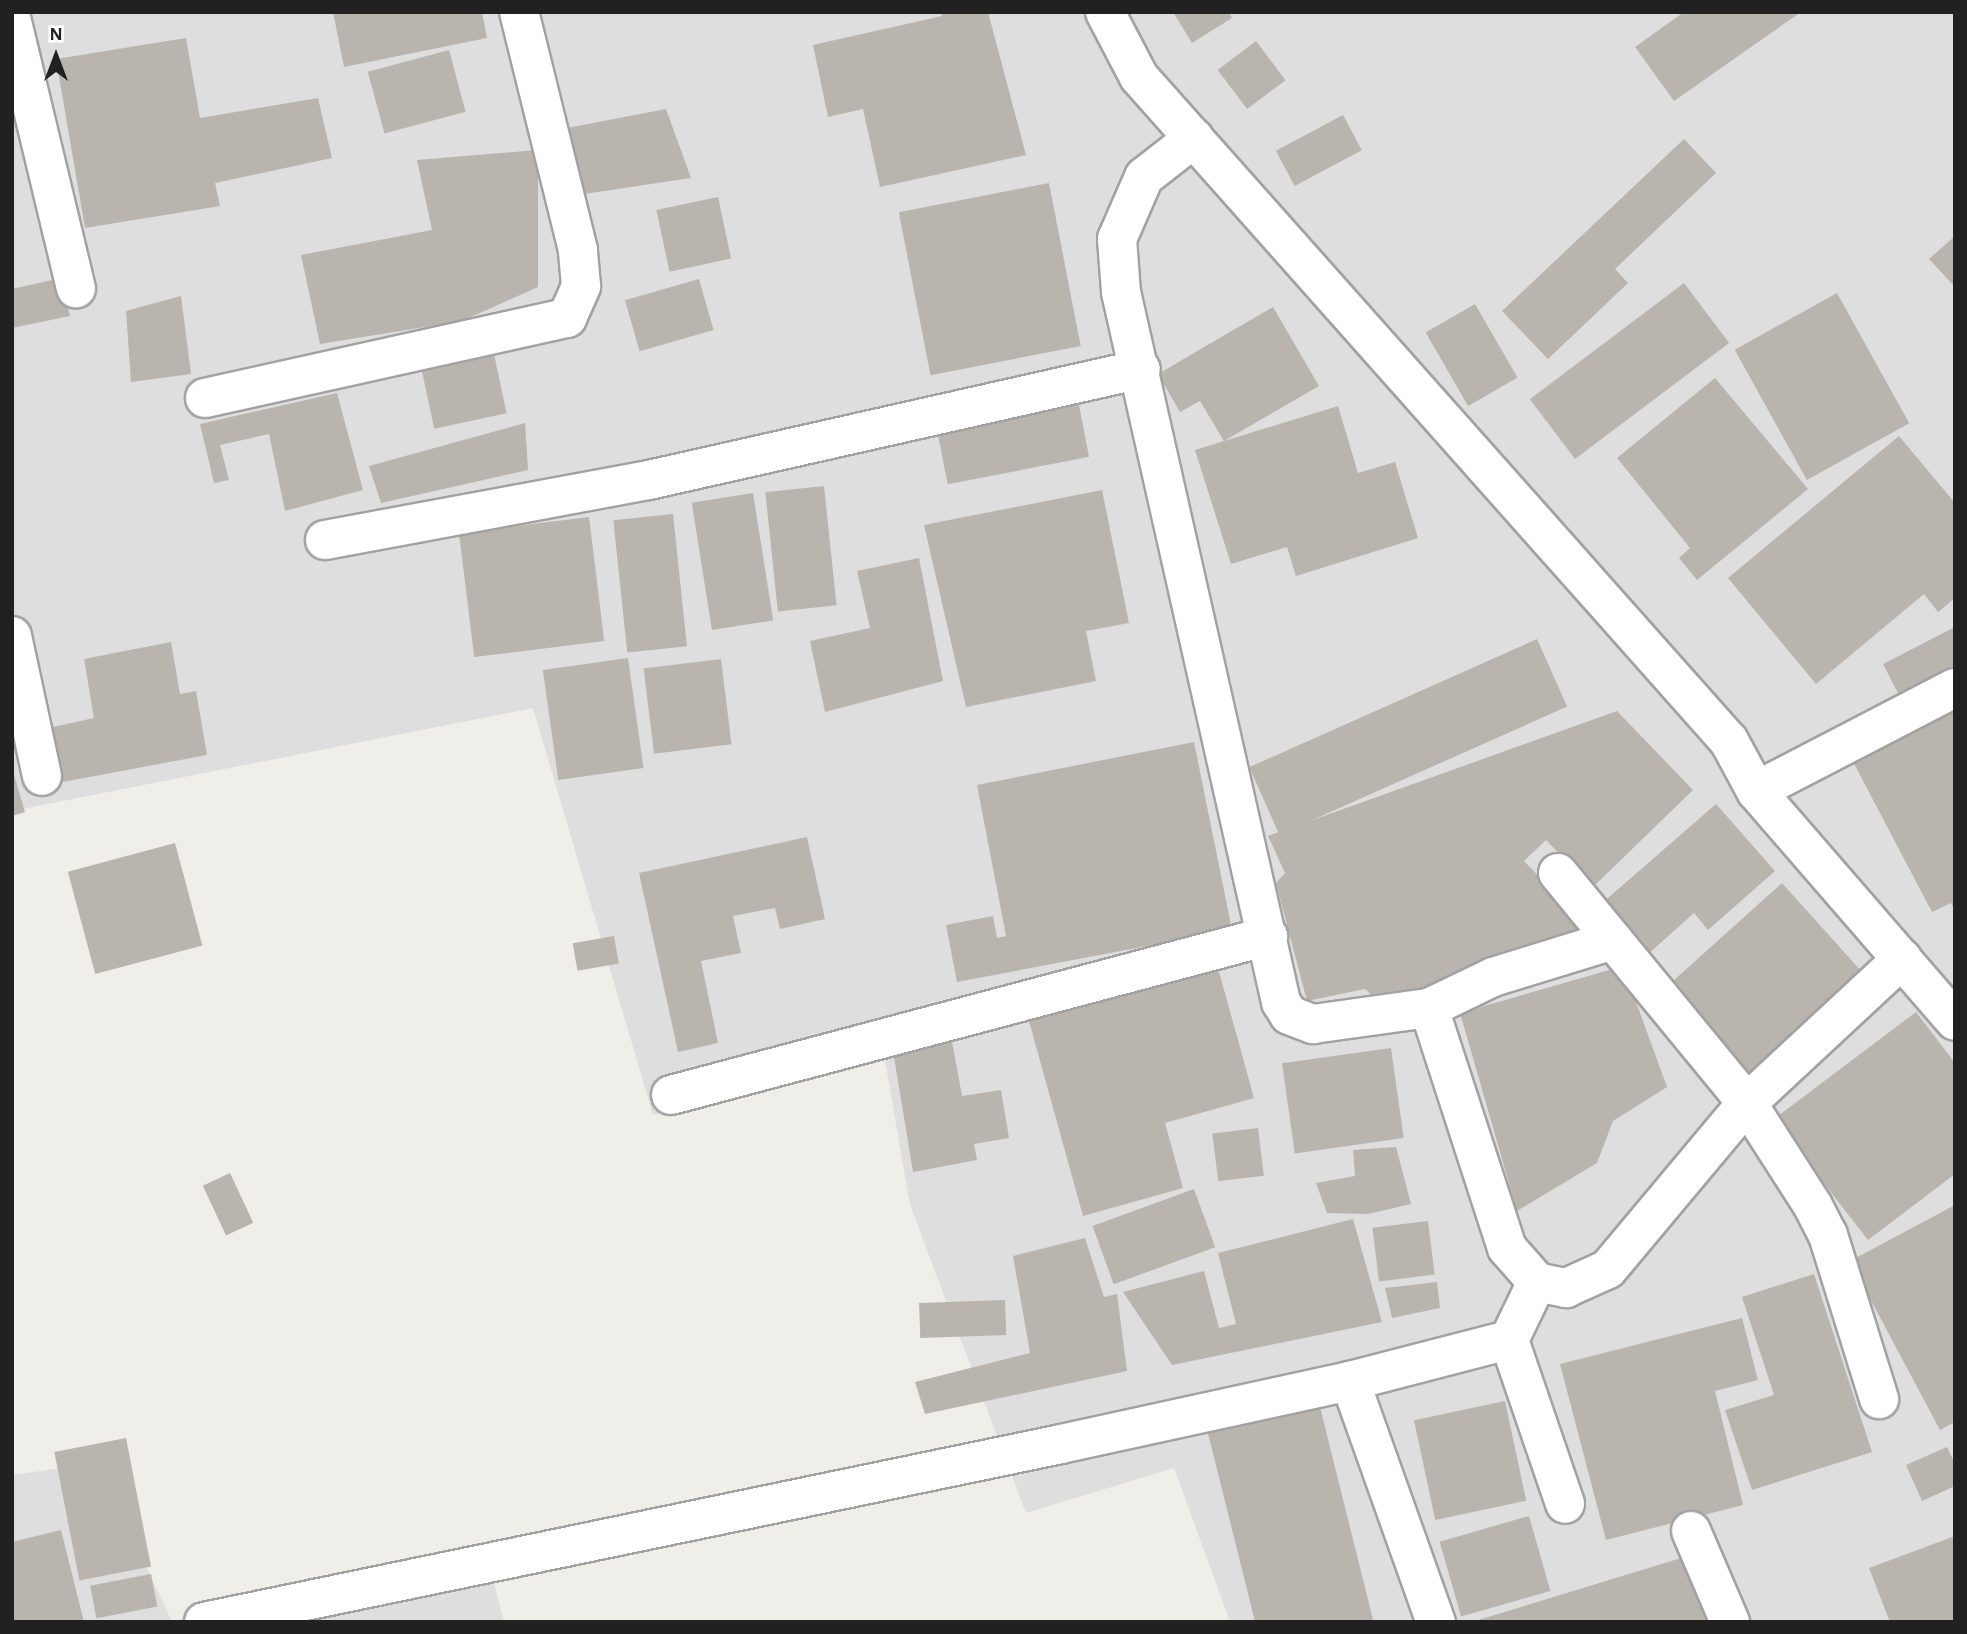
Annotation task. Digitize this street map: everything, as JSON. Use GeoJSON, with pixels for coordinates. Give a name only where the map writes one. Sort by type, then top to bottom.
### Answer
{"type":"FeatureCollection","features":[{"type":"Feature","properties":{"kind":"street"},"geometry":{"type":"LineString","coordinates":[[205,398],[567,318],[581,286],[578,250],[519,12]]}},
{"type":"Feature","properties":{"kind":"street"},"geometry":{"type":"LineString","coordinates":[[1105,12],[1139,77],[1729,741],[1756,791],[1955,1021]]}},
{"type":"Feature","properties":{"kind":"street"},"geometry":{"type":"LineString","coordinates":[[12,22],[76,288]]}},
{"type":"Feature","properties":{"kind":"street"},"geometry":{"type":"LineString","coordinates":[[1194,138],[1144,177],[1116,239],[1122,292],[1281,1002],[1289,1015],[1299,1021],[1313,1024],[1429,1008],[1493,977],[1613,940]]}},
{"type":"Feature","properties":{"kind":"street"},"geometry":{"type":"LineString","coordinates":[[325,540],[649,480],[1140,369]]}},
{"type":"Feature","properties":{"kind":"street"},"geometry":{"type":"LineString","coordinates":[[12,636],[42,776]]}},
{"type":"Feature","properties":{"kind":"street"},"geometry":{"type":"LineString","coordinates":[[1756,791],[1955,688]]}},
{"type":"Feature","properties":{"kind":"street"},"geometry":{"type":"LineString","coordinates":[[1558,873],[1747,1103],[1828,1235],[1879,1399]]}},
{"type":"Feature","properties":{"kind":"street"},"geometry":{"type":"LineString","coordinates":[[671,1095],[1268,936]]}},
{"type":"Feature","properties":{"kind":"street"},"geometry":{"type":"LineString","coordinates":[[1429,1008],[1507,1248],[1537,1282],[1566,1288],[1608,1269],[1747,1103],[1902,959]]}},
{"type":"Feature","properties":{"kind":"street"},"geometry":{"type":"LineString","coordinates":[[1537,1282],[1509,1340],[1565,1504]]}},
{"type":"Feature","properties":{"kind":"street"},"geometry":{"type":"LineString","coordinates":[[204,1622],[1350,1381],[1509,1340]]}},
{"type":"Feature","properties":{"kind":"street"},"geometry":{"type":"LineString","coordinates":[[1350,1381],[1436,1622]]}},
{"type":"Feature","properties":{"kind":"street"},"geometry":{"type":"LineString","coordinates":[[1691,1531],[1730,1622]]}},
{"type":"Feature","properties":{"kind":"shaded area"},"geometry":{"type":"Polygon","coordinates":[[[12,12],[1955,12],[1955,1622],[1230,1622],[1174,1468],[1026,1513],[910,1205],[884,1054],[653,1115],[533,708],[12,811],[12,12]]]}},
{"type":"Feature","properties":{"kind":"shaded area"},"geometry":{"type":"Polygon","coordinates":[[[98,1463],[172,1622],[12,1622],[12,1475],[98,1463]]]}},
{"type":"Feature","properties":{"kind":"shaded area"},"geometry":{"type":"Polygon","coordinates":[[[493,1580],[504,1622],[244,1622],[493,1580]]]}},
{"type":"Feature","properties":{"kind":"building"},"geometry":{"type":"Polygon","coordinates":[[[333,12],[482,12],[487,38],[344,67],[333,12]]]}},
{"type":"Feature","properties":{"kind":"building"},"geometry":{"type":"Polygon","coordinates":[[[941,12],[988,12],[1026,155],[880,187],[863,109],[828,117],[813,45],[942,16],[941,12]]]}},
{"type":"Feature","properties":{"kind":"building"},"geometry":{"type":"Polygon","coordinates":[[[1173,12],[1229,12],[1232,18],[1192,43],[1173,12]]]}},
{"type":"Feature","properties":{"kind":"building"},"geometry":{"type":"Polygon","coordinates":[[[1684,12],[1801,12],[1674,101],[1635,47],[1684,12]]]}},
{"type":"Feature","properties":{"kind":"building"},"geometry":{"type":"Polygon","coordinates":[[[186,38],[200,118],[318,98],[332,158],[215,183],[220,206],[85,228],[56,59],[186,38]]]}},
{"type":"Feature","properties":{"kind":"building"},"geometry":{"type":"Polygon","coordinates":[[[1256,41],[1285,80],[1247,109],[1218,70],[1256,41]]]}},
{"type":"Feature","properties":{"kind":"building"},"geometry":{"type":"Polygon","coordinates":[[[449,50],[466,112],[384,134],[368,72],[449,50]]]}},
{"type":"Feature","properties":{"kind":"building"},"geometry":{"type":"Polygon","coordinates":[[[666,109],[691,178],[584,194],[567,128],[666,109]]]}},
{"type":"Feature","properties":{"kind":"building"},"geometry":{"type":"Polygon","coordinates":[[[1343,115],[1362,150],[1295,186],[1276,151],[1343,115]]]}},
{"type":"Feature","properties":{"kind":"building"},"geometry":{"type":"Polygon","coordinates":[[[1684,139],[1716,173],[1615,269],[1628,283],[1548,359],[1502,311],[1684,139]]]}},
{"type":"Feature","properties":{"kind":"building"},"geometry":{"type":"Polygon","coordinates":[[[538,150],[538,287],[462,321],[320,344],[301,255],[432,230],[417,160],[538,150]]]}},
{"type":"Feature","properties":{"kind":"building"},"geometry":{"type":"Polygon","coordinates":[[[1049,183],[1081,346],[930,375],[899,212],[1049,183]]]}},
{"type":"Feature","properties":{"kind":"building"},"geometry":{"type":"Polygon","coordinates":[[[718,197],[731,259],[669,272],[656,210],[718,197]]]}},
{"type":"Feature","properties":{"kind":"building"},"geometry":{"type":"Polygon","coordinates":[[[1955,236],[1955,287],[1929,259],[1955,236]]]}},
{"type":"Feature","properties":{"kind":"building"},"geometry":{"type":"Polygon","coordinates":[[[61,278],[70,316],[12,328],[12,289],[61,278]]]}},
{"type":"Feature","properties":{"kind":"building"},"geometry":{"type":"Polygon","coordinates":[[[699,279],[714,330],[640,351],[625,300],[699,279]]]}},
{"type":"Feature","properties":{"kind":"building"},"geometry":{"type":"Polygon","coordinates":[[[1684,283],[1729,343],[1575,459],[1530,399],[1684,283]]]}},
{"type":"Feature","properties":{"kind":"building"},"geometry":{"type":"Polygon","coordinates":[[[1837,293],[1909,423],[1807,480],[1735,350],[1837,293]]]}},
{"type":"Feature","properties":{"kind":"building"},"geometry":{"type":"Polygon","coordinates":[[[181,296],[191,374],[131,382],[126,311],[181,296]]]}},
{"type":"Feature","properties":{"kind":"building"},"geometry":{"type":"Polygon","coordinates":[[[1475,304],[1518,378],[1468,406],[1426,332],[1475,304]]]}},
{"type":"Feature","properties":{"kind":"building"},"geometry":{"type":"Polygon","coordinates":[[[1273,307],[1319,386],[1224,441],[1200,401],[1180,412],[1158,374],[1273,307]]]}},
{"type":"Feature","properties":{"kind":"building"},"geometry":{"type":"Polygon","coordinates":[[[491,340],[507,413],[434,429],[419,355],[491,340]]]}},
{"type":"Feature","properties":{"kind":"building"},"geometry":{"type":"Polygon","coordinates":[[[1715,378],[1808,489],[1697,580],[1679,558],[1690,548],[1617,458],[1715,378]]]}},
{"type":"Feature","properties":{"kind":"building"},"geometry":{"type":"Polygon","coordinates":[[[337,393],[363,490],[285,511],[269,434],[220,445],[229,480],[214,483],[200,424],[337,393]]]}},
{"type":"Feature","properties":{"kind":"building"},"geometry":{"type":"Polygon","coordinates":[[[1077,395],[1089,457],[948,484],[936,422],[1077,395]]]}},
{"type":"Feature","properties":{"kind":"building"},"geometry":{"type":"Polygon","coordinates":[[[1338,406],[1358,473],[1395,462],[1418,538],[1296,576],[1287,547],[1231,564],[1195,450],[1338,406]]]}},
{"type":"Feature","properties":{"kind":"building"},"geometry":{"type":"Polygon","coordinates":[[[525,423],[528,470],[381,503],[369,466],[525,423]]]}},
{"type":"Feature","properties":{"kind":"building"},"geometry":{"type":"Polygon","coordinates":[[[1899,436],[1955,503],[1955,598],[1938,612],[1924,594],[1816,684],[1728,578],[1899,436]]]}},
{"type":"Feature","properties":{"kind":"building"},"geometry":{"type":"Polygon","coordinates":[[[824,486],[837,605],[778,612],[765,492],[824,486]]]}},
{"type":"Feature","properties":{"kind":"building"},"geometry":{"type":"Polygon","coordinates":[[[1102,490],[1129,623],[1086,631],[1096,681],[966,707],[924,525],[1102,490]]]}},
{"type":"Feature","properties":{"kind":"building"},"geometry":{"type":"Polygon","coordinates":[[[753,493],[773,620],[712,630],[692,503],[753,493]]]}},
{"type":"Feature","properties":{"kind":"building"},"geometry":{"type":"Polygon","coordinates":[[[673,514],[687,646],[627,653],[613,520],[673,514]]]}},
{"type":"Feature","properties":{"kind":"building"},"geometry":{"type":"Polygon","coordinates":[[[589,517],[604,641],[474,657],[459,533],[589,517]]]}},
{"type":"Feature","properties":{"kind":"building"},"geometry":{"type":"Polygon","coordinates":[[[919,558],[943,681],[825,712],[810,641],[870,628],[857,571],[919,558]]]}},
{"type":"Feature","properties":{"kind":"building"},"geometry":{"type":"Polygon","coordinates":[[[1955,627],[1955,676],[1903,703],[1883,664],[1955,627]]]}},
{"type":"Feature","properties":{"kind":"building"},"geometry":{"type":"Polygon","coordinates":[[[1537,639],[1567,707],[1279,835],[1249,767],[1537,639]]]}},
{"type":"Feature","properties":{"kind":"building"},"geometry":{"type":"Polygon","coordinates":[[[171,642],[180,694],[196,691],[207,755],[63,782],[53,727],[94,718],[84,659],[171,642]]]}},
{"type":"Feature","properties":{"kind":"building"},"geometry":{"type":"Polygon","coordinates":[[[628,658],[643,768],[558,780],[543,670],[628,658]]]}},
{"type":"Feature","properties":{"kind":"building"},"geometry":{"type":"Polygon","coordinates":[[[721,659],[731,744],[654,754],[644,669],[721,659]]]}},
{"type":"Feature","properties":{"kind":"building"},"geometry":{"type":"Polygon","coordinates":[[[1955,701],[1955,911],[1951,903],[1932,912],[1850,756],[1955,701]]]}},
{"type":"Feature","properties":{"kind":"building"},"geometry":{"type":"Polygon","coordinates":[[[1617,711],[1693,790],[1592,888],[1546,840],[1524,861],[1589,928],[1445,977],[1444,992],[1380,1003],[1365,989],[1307,1001],[1276,883],[1285,873],[1268,836],[1617,711]]]}},
{"type":"Feature","properties":{"kind":"building"},"geometry":{"type":"Polygon","coordinates":[[[1194,742],[1232,930],[957,982],[946,925],[993,916],[997,938],[1006,936],[977,785],[1194,742]]]}},
{"type":"Feature","properties":{"kind":"building"},"geometry":{"type":"Polygon","coordinates":[[[12,768],[25,812],[12,816],[12,768]]]}},
{"type":"Feature","properties":{"kind":"building"},"geometry":{"type":"Polygon","coordinates":[[[1716,804],[1775,871],[1708,930],[1694,913],[1647,955],[1601,904],[1716,804]]]}},
{"type":"Feature","properties":{"kind":"building"},"geometry":{"type":"Polygon","coordinates":[[[807,837],[825,919],[780,929],[775,908],[733,916],[741,953],[701,961],[718,1043],[678,1052],[639,873],[807,837]]]}},
{"type":"Feature","properties":{"kind":"building"},"geometry":{"type":"Polygon","coordinates":[[[175,843],[202,945],[95,974],[68,872],[175,843]]]}},
{"type":"Feature","properties":{"kind":"building"},"geometry":{"type":"Polygon","coordinates":[[[1782,883],[1864,974],[1745,1081],[1663,990],[1782,883]]]}},
{"type":"Feature","properties":{"kind":"building"},"geometry":{"type":"Polygon","coordinates":[[[614,936],[619,964],[578,971],[573,943],[614,936]]]}},
{"type":"Feature","properties":{"kind":"building"},"geometry":{"type":"Polygon","coordinates":[[[1623,966],[1667,1087],[1613,1121],[1597,1163],[1517,1211],[1460,1013],[1623,966]]]}},
{"type":"Feature","properties":{"kind":"building"},"geometry":{"type":"Polygon","coordinates":[[[1218,968],[1254,1098],[1165,1123],[1183,1188],[1083,1216],[1029,1021],[1218,968]]]}},
{"type":"Feature","properties":{"kind":"building"},"geometry":{"type":"Polygon","coordinates":[[[1916,1012],[1955,1063],[1955,1174],[1868,1240],[1774,1119],[1916,1012]]]}},
{"type":"Feature","properties":{"kind":"building"},"geometry":{"type":"Polygon","coordinates":[[[951,1036],[962,1096],[1001,1090],[1009,1138],[974,1144],[977,1160],[913,1172],[892,1045],[951,1036]]]}},
{"type":"Feature","properties":{"kind":"building"},"geometry":{"type":"Polygon","coordinates":[[[1391,1048],[1404,1138],[1295,1153],[1282,1063],[1391,1048]]]}},
{"type":"Feature","properties":{"kind":"building"},"geometry":{"type":"Polygon","coordinates":[[[1258,1128],[1264,1176],[1218,1181],[1212,1134],[1258,1128]]]}},
{"type":"Feature","properties":{"kind":"building"},"geometry":{"type":"Polygon","coordinates":[[[1396,1147],[1411,1204],[1368,1214],[1327,1213],[1316,1183],[1355,1176],[1353,1150],[1396,1147]]]}},
{"type":"Feature","properties":{"kind":"building"},"geometry":{"type":"Polygon","coordinates":[[[230,1173],[253,1223],[226,1236],[203,1186],[230,1173]]]}},
{"type":"Feature","properties":{"kind":"building"},"geometry":{"type":"Polygon","coordinates":[[[1194,1189],[1215,1247],[1114,1284],[1093,1226],[1194,1189]]]}},
{"type":"Feature","properties":{"kind":"building"},"geometry":{"type":"Polygon","coordinates":[[[1955,1205],[1955,1422],[1940,1430],[1850,1261],[1955,1205]]]}},
{"type":"Feature","properties":{"kind":"building"},"geometry":{"type":"Polygon","coordinates":[[[1353,1219],[1382,1322],[1172,1365],[1123,1292],[1204,1271],[1219,1328],[1236,1324],[1218,1253],[1353,1219]]]}},
{"type":"Feature","properties":{"kind":"building"},"geometry":{"type":"Polygon","coordinates":[[[1428,1221],[1435,1275],[1379,1281],[1372,1228],[1428,1221]]]}},
{"type":"Feature","properties":{"kind":"building"},"geometry":{"type":"Polygon","coordinates":[[[1085,1238],[1104,1297],[1117,1294],[1127,1371],[925,1414],[915,1382],[1030,1353],[1013,1256],[1085,1238]]]}},
{"type":"Feature","properties":{"kind":"building"},"geometry":{"type":"Polygon","coordinates":[[[1814,1274],[1872,1452],[1752,1490],[1725,1410],[1774,1395],[1742,1297],[1814,1274]]]}},
{"type":"Feature","properties":{"kind":"building"},"geometry":{"type":"Polygon","coordinates":[[[1437,1282],[1440,1308],[1392,1318],[1385,1288],[1437,1282]]]}},
{"type":"Feature","properties":{"kind":"building"},"geometry":{"type":"Polygon","coordinates":[[[1005,1300],[1006,1335],[920,1338],[919,1303],[1005,1300]]]}},
{"type":"Feature","properties":{"kind":"building"},"geometry":{"type":"Polygon","coordinates":[[[1742,1318],[1758,1380],[1715,1391],[1743,1505],[1606,1540],[1560,1364],[1742,1318]]]}},
{"type":"Feature","properties":{"kind":"building"},"geometry":{"type":"Polygon","coordinates":[[[1318,1399],[1373,1621],[1255,1622],[1206,1427],[1318,1399]]]}},
{"type":"Feature","properties":{"kind":"building"},"geometry":{"type":"Polygon","coordinates":[[[1505,1401],[1526,1501],[1435,1520],[1414,1420],[1505,1401]]]}},
{"type":"Feature","properties":{"kind":"building"},"geometry":{"type":"Polygon","coordinates":[[[126,1438],[151,1567],[79,1581],[54,1452],[126,1438]]]}},
{"type":"Feature","properties":{"kind":"building"},"geometry":{"type":"Polygon","coordinates":[[[1947,1447],[1955,1464],[1955,1486],[1922,1501],[1906,1465],[1947,1447]]]}},
{"type":"Feature","properties":{"kind":"building"},"geometry":{"type":"Polygon","coordinates":[[[1529,1516],[1550,1591],[1461,1617],[1440,1542],[1529,1516]]]}},
{"type":"Feature","properties":{"kind":"building"},"geometry":{"type":"Polygon","coordinates":[[[61,1530],[84,1622],[12,1622],[12,1542],[61,1530]]]}},
{"type":"Feature","properties":{"kind":"building"},"geometry":{"type":"Polygon","coordinates":[[[1955,1536],[1955,1622],[1890,1622],[1869,1568],[1955,1536]]]}},
{"type":"Feature","properties":{"kind":"building"},"geometry":{"type":"Polygon","coordinates":[[[1691,1555],[1712,1622],[1475,1622],[1475,1621],[1691,1555]]]}},
{"type":"Feature","properties":{"kind":"building"},"geometry":{"type":"Polygon","coordinates":[[[151,1574],[157,1606],[96,1618],[90,1586],[151,1574]]]}}]}
